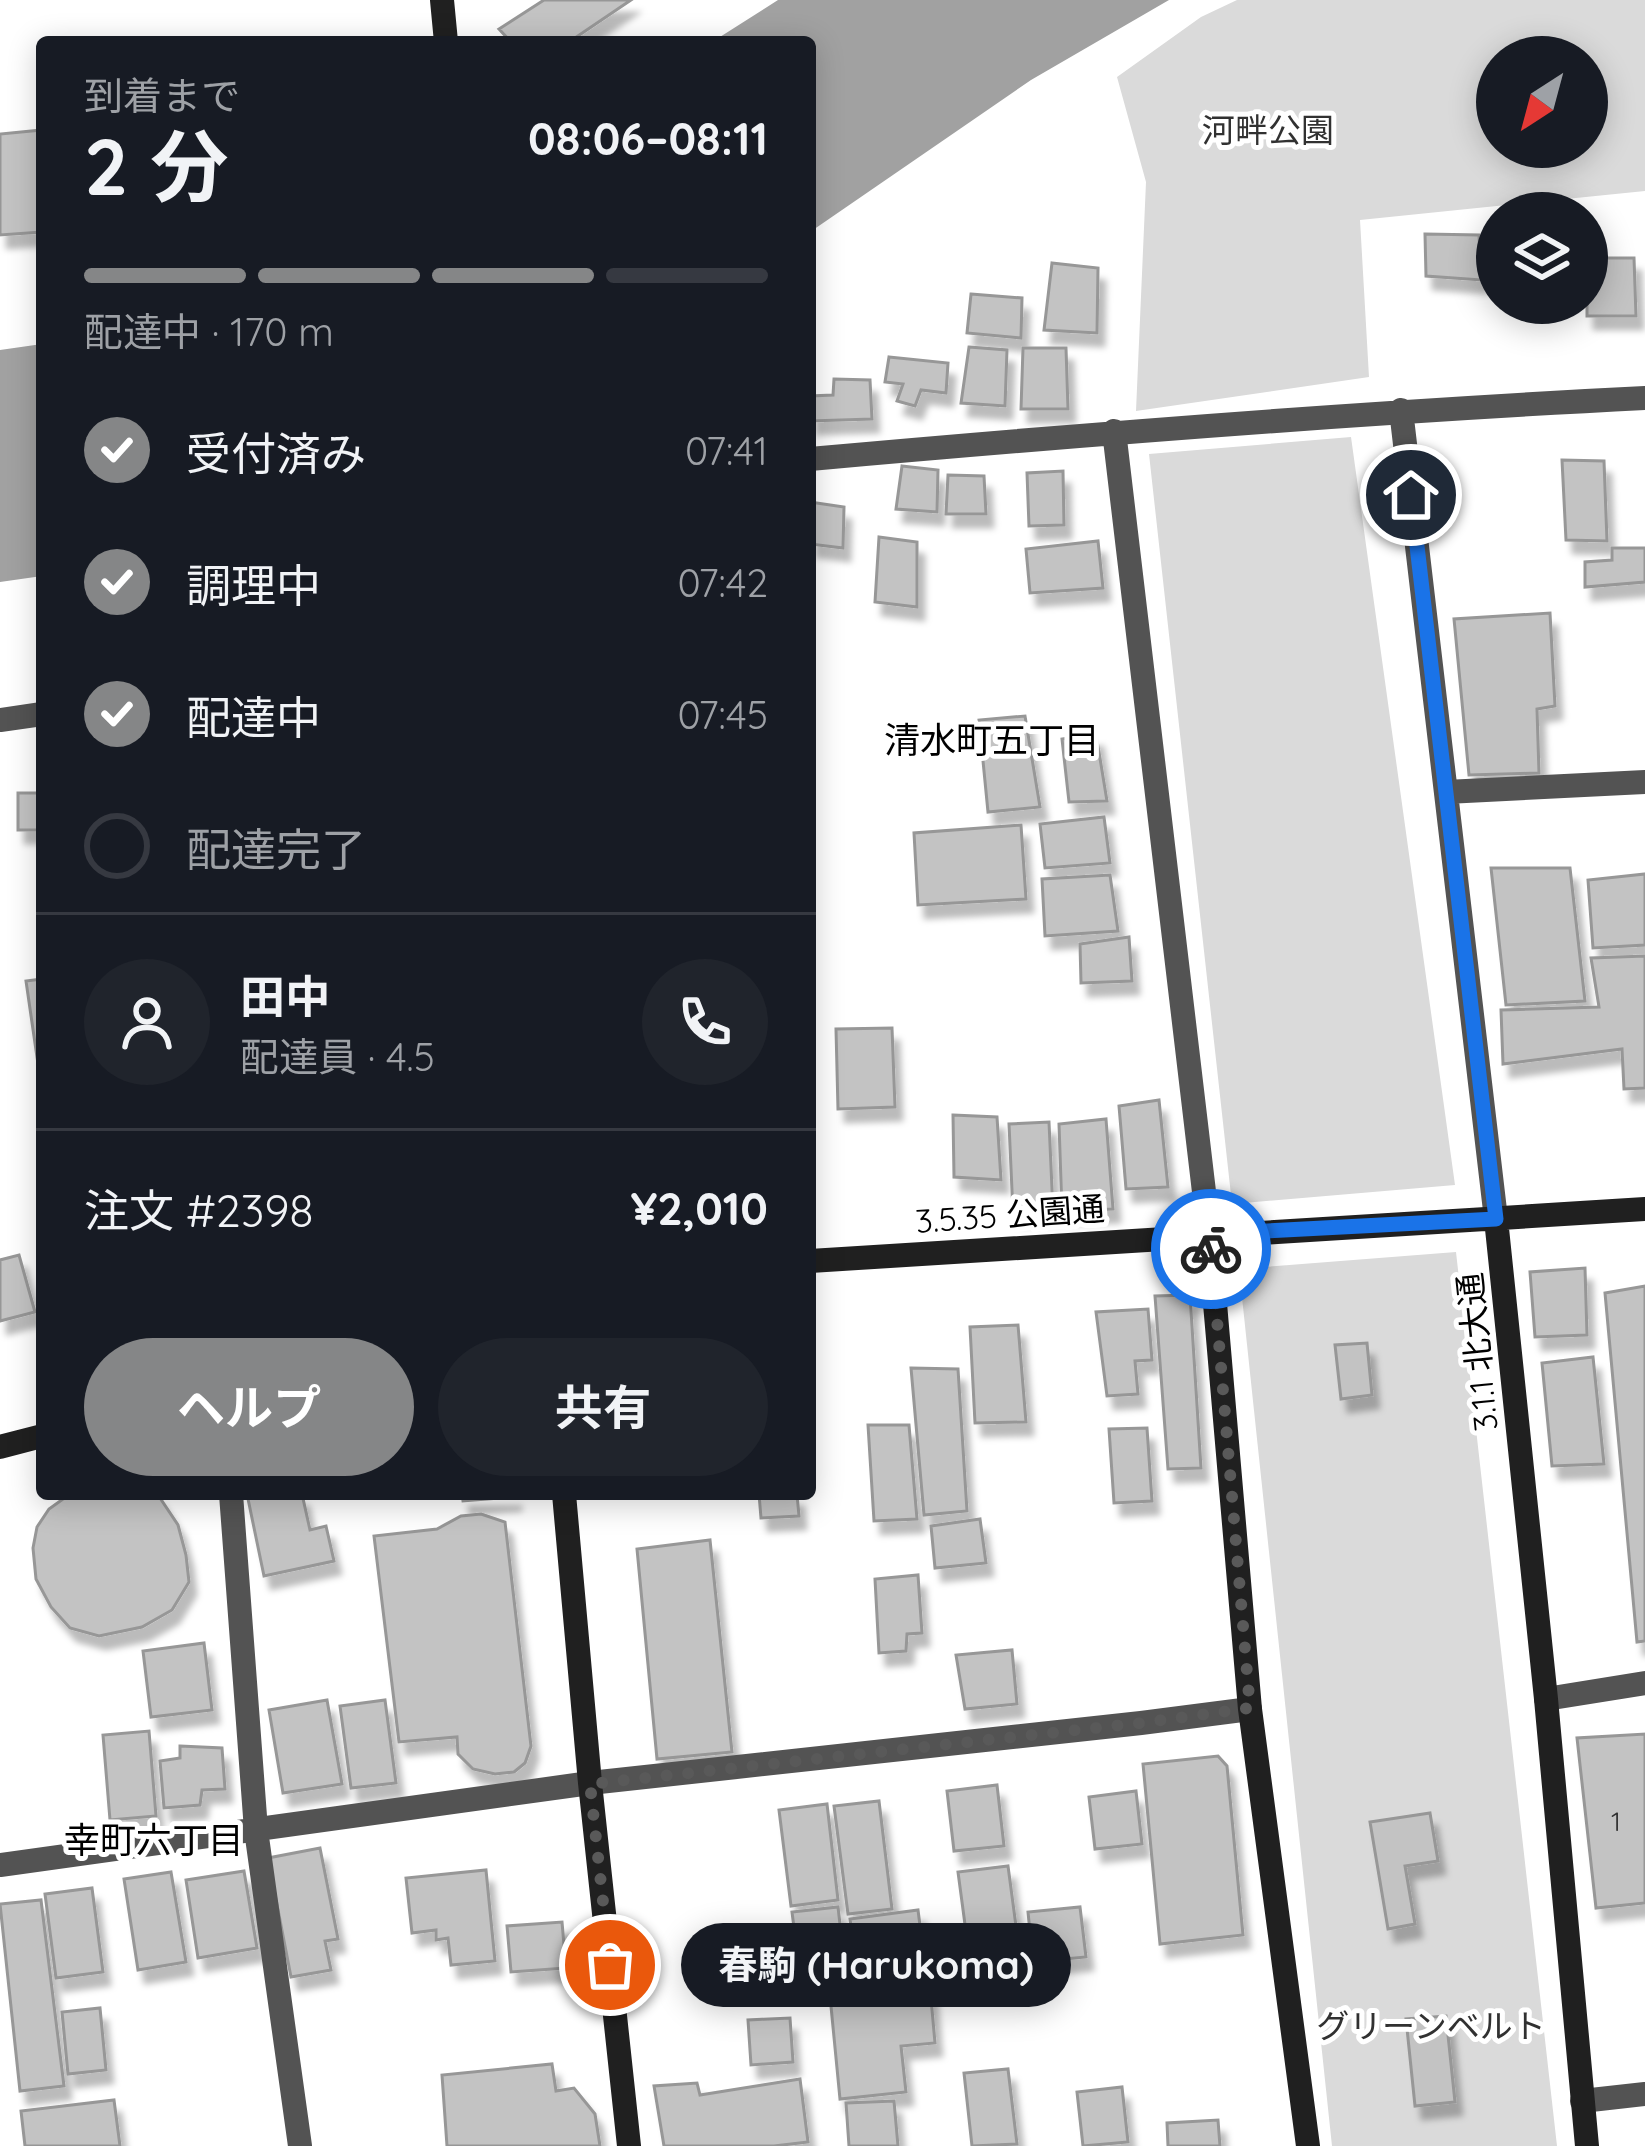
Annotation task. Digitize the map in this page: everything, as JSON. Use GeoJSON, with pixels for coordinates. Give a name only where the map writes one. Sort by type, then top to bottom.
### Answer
{"type":"FeatureCollection","features":[{"type":"Feature","properties":{"kind":"street"},"geometry":{"type":"LineString","coordinates":[[442,0],[445,36]]}},
{"type":"Feature","properties":{"kind":"street"},"geometry":{"type":"LineString","coordinates":[[816,458],[1401,410],[1645,398]]}},
{"type":"Feature","properties":{"kind":"street","name":"3.1.1 北大通"},"geometry":{"type":"LineString","coordinates":[[1401,410],[1496,1219],[1587,2146]]}},
{"type":"Feature","properties":{"kind":"street"},"geometry":{"type":"LineString","coordinates":[[1114,431],[1210,1234],[1250,1708],[1308,2146]]}},
{"type":"Feature","properties":{"kind":"street"},"geometry":{"type":"LineString","coordinates":[[0,720],[36,715]]}},
{"type":"Feature","properties":{"kind":"street"},"geometry":{"type":"LineString","coordinates":[[1446,791],[1645,782]]}},
{"type":"Feature","properties":{"kind":"street","name":"3.5.35 公園通"},"geometry":{"type":"LineString","coordinates":[[816,1261],[1645,1210]]}},
{"type":"Feature","properties":{"kind":"street"},"geometry":{"type":"LineString","coordinates":[[0,1447],[36,1438]]}},
{"type":"Feature","properties":{"kind":"street"},"geometry":{"type":"LineString","coordinates":[[231,1500],[256,1830],[299,2146]]}},
{"type":"Feature","properties":{"kind":"street"},"geometry":{"type":"LineString","coordinates":[[565,1500],[629,2146]]}},
{"type":"Feature","properties":{"kind":"street"},"geometry":{"type":"LineString","coordinates":[[1546,1699],[1645,1683]]}},
{"type":"Feature","properties":{"kind":"street"},"geometry":{"type":"LineString","coordinates":[[0,1865],[590,1784],[1250,1708]]}},
{"type":"Feature","properties":{"kind":"street"},"geometry":{"type":"LineString","coordinates":[[1582,2101],[1645,2094]]}},
{"type":"Feature","properties":{"kind":"green space","name":"河畔公園"},"geometry":{"type":"Polygon","coordinates":[[[1237,0],[1645,0],[1645,191],[1476,192],[1476,208],[1360,220],[1369,377],[1136,411],[1146,182],[1117,77],[1201,17],[1237,0]]]}},
{"type":"Feature","properties":{"kind":"green space"},"geometry":{"type":"Polygon","coordinates":[[[1351,437],[1455,1185],[1232,1204],[1149,454],[1351,437]]]}},
{"type":"Feature","properties":{"kind":"green space","name":"グリーンベルト"},"geometry":{"type":"Polygon","coordinates":[[[1456,1252],[1557,2146],[1332,2146],[1239,1269],[1456,1252]]]}},
{"type":"Feature","properties":{"kind":"shaded area"},"geometry":{"type":"Polygon","coordinates":[[[778,0],[1169,0],[1031,80],[816,228],[816,36],[721,36],[778,0]]]}},
{"type":"Feature","properties":{"kind":"shaded area"},"geometry":{"type":"Polygon","coordinates":[[[36,345],[36,577],[0,582],[0,350],[36,345]]]}},
{"type":"Feature","properties":{"kind":"building"},"geometry":{"type":"Polygon","coordinates":[[[544,0],[631,0],[578,36],[505,36],[499,29],[544,0]]]}},
{"type":"Feature","properties":{"kind":"building"},"geometry":{"type":"Polygon","coordinates":[[[36,131],[36,232],[0,235],[0,134],[36,131]]]}},
{"type":"Feature","properties":{"kind":"building"},"geometry":{"type":"Polygon","coordinates":[[[1425,234],[1476,235],[1476,280],[1426,276],[1425,234]]]}},
{"type":"Feature","properties":{"kind":"building"},"geometry":{"type":"Polygon","coordinates":[[[1608,258],[1634,258],[1636,316],[1608,316],[1608,258]]]}},
{"type":"Feature","properties":{"kind":"building"},"geometry":{"type":"Polygon","coordinates":[[[1052,263],[1098,268],[1097,333],[1044,330],[1052,263]]]}},
{"type":"Feature","properties":{"kind":"building"},"geometry":{"type":"Polygon","coordinates":[[[971,294],[1022,298],[1021,338],[967,333],[971,294]]]}},
{"type":"Feature","properties":{"kind":"building"},"geometry":{"type":"Polygon","coordinates":[[[969,347],[1007,350],[1005,406],[961,403],[969,347]]]}},
{"type":"Feature","properties":{"kind":"building"},"geometry":{"type":"Polygon","coordinates":[[[1023,348],[1066,348],[1068,409],[1021,409],[1023,348]]]}},
{"type":"Feature","properties":{"kind":"building"},"geometry":{"type":"Polygon","coordinates":[[[889,357],[948,363],[946,393],[921,390],[915,406],[897,401],[903,384],[885,382],[889,357]]]}},
{"type":"Feature","properties":{"kind":"building"},"geometry":{"type":"Polygon","coordinates":[[[834,379],[870,380],[872,419],[816,421],[816,396],[833,395],[834,379]]]}},
{"type":"Feature","properties":{"kind":"building"},"geometry":{"type":"Polygon","coordinates":[[[1562,460],[1604,461],[1607,541],[1566,540],[1562,460]]]}},
{"type":"Feature","properties":{"kind":"building"},"geometry":{"type":"Polygon","coordinates":[[[902,466],[938,470],[937,512],[896,509],[902,466]]]}},
{"type":"Feature","properties":{"kind":"building"},"geometry":{"type":"Polygon","coordinates":[[[1063,471],[1064,525],[1029,526],[1027,473],[1063,471]]]}},
{"type":"Feature","properties":{"kind":"building"},"geometry":{"type":"Polygon","coordinates":[[[948,475],[984,476],[986,514],[946,514],[948,475]]]}},
{"type":"Feature","properties":{"kind":"building"},"geometry":{"type":"Polygon","coordinates":[[[816,503],[844,507],[843,548],[816,545],[816,503]]]}},
{"type":"Feature","properties":{"kind":"building"},"geometry":{"type":"Polygon","coordinates":[[[879,537],[917,542],[917,607],[875,602],[879,537]]]}},
{"type":"Feature","properties":{"kind":"building"},"geometry":{"type":"Polygon","coordinates":[[[1098,541],[1103,588],[1030,593],[1026,549],[1098,541]]]}},
{"type":"Feature","properties":{"kind":"building"},"geometry":{"type":"Polygon","coordinates":[[[1612,548],[1645,548],[1645,582],[1585,587],[1585,562],[1612,560],[1612,548]]]}},
{"type":"Feature","properties":{"kind":"building"},"geometry":{"type":"Polygon","coordinates":[[[1550,613],[1555,706],[1537,709],[1539,773],[1469,775],[1454,619],[1550,613]]]}},
{"type":"Feature","properties":{"kind":"building"},"geometry":{"type":"Polygon","coordinates":[[[1025,716],[1040,807],[988,812],[979,720],[1025,716]]]}},
{"type":"Feature","properties":{"kind":"building"},"geometry":{"type":"Polygon","coordinates":[[[1096,734],[1107,801],[1069,802],[1062,739],[1096,734]]]}},
{"type":"Feature","properties":{"kind":"building"},"geometry":{"type":"Polygon","coordinates":[[[18,793],[36,793],[36,830],[18,830],[18,793]]]}},
{"type":"Feature","properties":{"kind":"building"},"geometry":{"type":"Polygon","coordinates":[[[1104,817],[1110,863],[1045,868],[1040,824],[1104,817]]]}},
{"type":"Feature","properties":{"kind":"building"},"geometry":{"type":"Polygon","coordinates":[[[1021,825],[1026,899],[918,905],[914,833],[1021,825]]]}},
{"type":"Feature","properties":{"kind":"building"},"geometry":{"type":"Polygon","coordinates":[[[1491,868],[1570,868],[1585,1001],[1506,1005],[1491,868]]]}},
{"type":"Feature","properties":{"kind":"building"},"geometry":{"type":"Polygon","coordinates":[[[1645,874],[1645,945],[1593,948],[1588,880],[1645,874]]]}},
{"type":"Feature","properties":{"kind":"building"},"geometry":{"type":"Polygon","coordinates":[[[1110,875],[1118,931],[1045,936],[1042,879],[1110,875]]]}},
{"type":"Feature","properties":{"kind":"building"},"geometry":{"type":"Polygon","coordinates":[[[1129,937],[1132,981],[1081,983],[1080,944],[1129,937]]]}},
{"type":"Feature","properties":{"kind":"building"},"geometry":{"type":"Polygon","coordinates":[[[1645,956],[1645,1088],[1624,1089],[1622,1049],[1503,1064],[1501,1010],[1599,1007],[1591,958],[1645,956]]]}},
{"type":"Feature","properties":{"kind":"building"},"geometry":{"type":"Polygon","coordinates":[[[36,980],[36,1050],[26,981],[36,980]]]}},
{"type":"Feature","properties":{"kind":"building"},"geometry":{"type":"Polygon","coordinates":[[[892,1028],[895,1107],[838,1109],[836,1029],[892,1028]]]}},
{"type":"Feature","properties":{"kind":"building"},"geometry":{"type":"Polygon","coordinates":[[[1159,1100],[1168,1187],[1126,1189],[1119,1106],[1159,1100]]]}},
{"type":"Feature","properties":{"kind":"building"},"geometry":{"type":"Polygon","coordinates":[[[953,1115],[997,1117],[1001,1180],[954,1177],[953,1115]]]}},
{"type":"Feature","properties":{"kind":"building"},"geometry":{"type":"Polygon","coordinates":[[[1106,1119],[1113,1209],[1062,1211],[1059,1124],[1106,1119]]]}},
{"type":"Feature","properties":{"kind":"building"},"geometry":{"type":"Polygon","coordinates":[[[1049,1122],[1053,1211],[1013,1213],[1009,1124],[1049,1122]]]}},
{"type":"Feature","properties":{"kind":"building"},"geometry":{"type":"Polygon","coordinates":[[[19,1255],[35,1312],[0,1321],[0,1260],[19,1255]]]}},
{"type":"Feature","properties":{"kind":"building"},"geometry":{"type":"Polygon","coordinates":[[[1585,1268],[1587,1335],[1535,1337],[1530,1272],[1585,1268]]]}},
{"type":"Feature","properties":{"kind":"building"},"geometry":{"type":"Polygon","coordinates":[[[1645,1286],[1645,1641],[1637,1642],[1605,1293],[1645,1286]]]}},
{"type":"Feature","properties":{"kind":"building"},"geometry":{"type":"Polygon","coordinates":[[[1190,1295],[1201,1468],[1168,1469],[1155,1296],[1190,1295]]]}},
{"type":"Feature","properties":{"kind":"building"},"geometry":{"type":"Polygon","coordinates":[[[1148,1309],[1152,1360],[1135,1361],[1138,1394],[1107,1396],[1096,1312],[1148,1309]]]}},
{"type":"Feature","properties":{"kind":"building"},"geometry":{"type":"Polygon","coordinates":[[[1018,1325],[1026,1422],[975,1423],[970,1327],[1018,1325]]]}},
{"type":"Feature","properties":{"kind":"building"},"geometry":{"type":"Polygon","coordinates":[[[1367,1343],[1372,1395],[1341,1399],[1335,1345],[1367,1343]]]}},
{"type":"Feature","properties":{"kind":"building"},"geometry":{"type":"Polygon","coordinates":[[[1593,1357],[1604,1464],[1552,1466],[1542,1363],[1593,1357]]]}},
{"type":"Feature","properties":{"kind":"building"},"geometry":{"type":"Polygon","coordinates":[[[911,1368],[958,1369],[967,1511],[924,1515],[911,1368]]]}},
{"type":"Feature","properties":{"kind":"building"},"geometry":{"type":"Polygon","coordinates":[[[868,1425],[909,1425],[917,1519],[874,1521],[868,1425]]]}},
{"type":"Feature","properties":{"kind":"building"},"geometry":{"type":"Polygon","coordinates":[[[1147,1428],[1152,1501],[1114,1503],[1109,1429],[1147,1428]]]}},
{"type":"Feature","properties":{"kind":"building"},"geometry":{"type":"Polygon","coordinates":[[[62,1500],[161,1500],[178,1525],[189,1582],[172,1610],[142,1627],[99,1636],[70,1628],[51,1607],[36,1579],[33,1548],[37,1527],[62,1500]]]}},
{"type":"Feature","properties":{"kind":"building"},"geometry":{"type":"Polygon","coordinates":[[[248,1500],[303,1500],[310,1530],[326,1526],[334,1561],[264,1576],[248,1500]]]}},
{"type":"Feature","properties":{"kind":"building"},"geometry":{"type":"Polygon","coordinates":[[[760,1500],[798,1500],[799,1516],[761,1518],[760,1500]]]}},
{"type":"Feature","properties":{"kind":"building"},"geometry":{"type":"Polygon","coordinates":[[[481,1514],[505,1522],[531,1746],[525,1763],[514,1772],[495,1774],[473,1769],[458,1754],[457,1737],[399,1742],[374,1536],[437,1529],[461,1516],[481,1514]]]}},
{"type":"Feature","properties":{"kind":"building"},"geometry":{"type":"Polygon","coordinates":[[[980,1519],[986,1563],[935,1568],[931,1526],[980,1519]]]}},
{"type":"Feature","properties":{"kind":"building"},"geometry":{"type":"Polygon","coordinates":[[[710,1540],[732,1752],[657,1759],[637,1549],[710,1540]]]}},
{"type":"Feature","properties":{"kind":"building"},"geometry":{"type":"Polygon","coordinates":[[[918,1575],[922,1633],[907,1634],[906,1651],[879,1653],[875,1579],[918,1575]]]}},
{"type":"Feature","properties":{"kind":"building"},"geometry":{"type":"Polygon","coordinates":[[[204,1643],[212,1710],[151,1717],[143,1651],[204,1643]]]}},
{"type":"Feature","properties":{"kind":"building"},"geometry":{"type":"Polygon","coordinates":[[[1012,1650],[1017,1704],[965,1709],[956,1655],[1012,1650]]]}},
{"type":"Feature","properties":{"kind":"building"},"geometry":{"type":"Polygon","coordinates":[[[327,1700],[342,1784],[283,1793],[269,1710],[327,1700]]]}},
{"type":"Feature","properties":{"kind":"building"},"geometry":{"type":"Polygon","coordinates":[[[385,1700],[396,1783],[351,1788],[340,1706],[385,1700]]]}},
{"type":"Feature","properties":{"kind":"building"},"geometry":{"type":"Polygon","coordinates":[[[149,1731],[156,1816],[110,1820],[103,1735],[149,1731]]]}},
{"type":"Feature","properties":{"kind":"building"},"geometry":{"type":"Polygon","coordinates":[[[1645,1734],[1645,1903],[1596,1908],[1577,1738],[1645,1734]]]}},
{"type":"Feature","properties":{"kind":"building"},"geometry":{"type":"Polygon","coordinates":[[[180,1746],[222,1748],[225,1789],[202,1790],[200,1805],[164,1808],[160,1761],[180,1758],[180,1746]]]}},
{"type":"Feature","properties":{"kind":"building"},"geometry":{"type":"Polygon","coordinates":[[[1218,1756],[1227,1766],[1243,1935],[1160,1944],[1143,1764],[1218,1756]]]}},
{"type":"Feature","properties":{"kind":"building"},"geometry":{"type":"Polygon","coordinates":[[[997,1785],[1004,1846],[954,1851],[947,1791],[997,1785]]]}},
{"type":"Feature","properties":{"kind":"building"},"geometry":{"type":"Polygon","coordinates":[[[1136,1791],[1142,1844],[1095,1849],[1089,1797],[1136,1791]]]}},
{"type":"Feature","properties":{"kind":"building"},"geometry":{"type":"Polygon","coordinates":[[[879,1801],[892,1909],[848,1914],[834,1806],[879,1801]]]}},
{"type":"Feature","properties":{"kind":"building"},"geometry":{"type":"Polygon","coordinates":[[[827,1804],[838,1900],[791,1906],[779,1810],[827,1804]]]}},
{"type":"Feature","properties":{"kind":"building"},"geometry":{"type":"Polygon","coordinates":[[[1430,1813],[1438,1861],[1405,1866],[1415,1924],[1388,1929],[1370,1822],[1430,1813]]]}},
{"type":"Feature","properties":{"kind":"building"},"geometry":{"type":"Polygon","coordinates":[[[320,1848],[338,1939],[325,1941],[331,1970],[291,1977],[268,1858],[320,1848]]]}},
{"type":"Feature","properties":{"kind":"building"},"geometry":{"type":"Polygon","coordinates":[[[1008,1866],[1020,1956],[970,1962],[958,1872],[1008,1866]]]}},
{"type":"Feature","properties":{"kind":"building"},"geometry":{"type":"Polygon","coordinates":[[[486,1870],[495,1961],[451,1965],[448,1938],[436,1940],[436,1930],[412,1933],[406,1878],[486,1870]]]}},
{"type":"Feature","properties":{"kind":"building"},"geometry":{"type":"Polygon","coordinates":[[[244,1871],[257,1948],[198,1958],[186,1880],[244,1871]]]}},
{"type":"Feature","properties":{"kind":"building"},"geometry":{"type":"Polygon","coordinates":[[[171,1872],[186,1962],[138,1970],[124,1879],[171,1872]]]}},
{"type":"Feature","properties":{"kind":"building"},"geometry":{"type":"Polygon","coordinates":[[[92,1888],[103,1972],[56,1978],[45,1894],[92,1888]]]}},
{"type":"Feature","properties":{"kind":"building"},"geometry":{"type":"Polygon","coordinates":[[[41,1900],[64,2086],[20,2091],[0,1904],[41,1900]]]}},
{"type":"Feature","properties":{"kind":"building"},"geometry":{"type":"Polygon","coordinates":[[[838,1907],[846,1976],[801,1982],[792,1912],[838,1907]]]}},
{"type":"Feature","properties":{"kind":"building"},"geometry":{"type":"Polygon","coordinates":[[[1080,1907],[1086,1957],[1033,1962],[1028,1912],[1080,1907]]]}},
{"type":"Feature","properties":{"kind":"building"},"geometry":{"type":"Polygon","coordinates":[[[918,1910],[927,1980],[859,1988],[850,1919],[918,1910]]]}},
{"type":"Feature","properties":{"kind":"building"},"geometry":{"type":"Polygon","coordinates":[[[562,1922],[566,1968],[511,1972],[507,1926],[562,1922]]]}},
{"type":"Feature","properties":{"kind":"building"},"geometry":{"type":"Polygon","coordinates":[[[930,1987],[935,2043],[901,2046],[906,2092],[840,2099],[830,1996],[930,1987]]]}},
{"type":"Feature","properties":{"kind":"building"},"geometry":{"type":"Polygon","coordinates":[[[100,2008],[106,2070],[68,2074],[62,2012],[100,2008]]]}},
{"type":"Feature","properties":{"kind":"building"},"geometry":{"type":"Polygon","coordinates":[[[1446,2016],[1455,2102],[1415,2106],[1406,2019],[1446,2016]]]}},
{"type":"Feature","properties":{"kind":"building"},"geometry":{"type":"Polygon","coordinates":[[[790,2018],[793,2062],[751,2065],[748,2020],[790,2018]]]}},
{"type":"Feature","properties":{"kind":"building"},"geometry":{"type":"Polygon","coordinates":[[[552,2064],[556,2091],[574,2088],[595,2114],[600,2146],[447,2146],[442,2075],[552,2064]]]}},
{"type":"Feature","properties":{"kind":"building"},"geometry":{"type":"Polygon","coordinates":[[[1008,2069],[1017,2144],[972,2146],[964,2073],[1008,2069]]]}},
{"type":"Feature","properties":{"kind":"building"},"geometry":{"type":"Polygon","coordinates":[[[800,2079],[808,2142],[664,2146],[654,2086],[697,2083],[700,2095],[800,2079]]]}},
{"type":"Feature","properties":{"kind":"building"},"geometry":{"type":"Polygon","coordinates":[[[1122,2087],[1128,2142],[1083,2146],[1077,2092],[1122,2087]]]}},
{"type":"Feature","properties":{"kind":"building"},"geometry":{"type":"Polygon","coordinates":[[[114,2100],[120,2146],[25,2146],[21,2111],[114,2100]]]}},
{"type":"Feature","properties":{"kind":"building"},"geometry":{"type":"Polygon","coordinates":[[[894,2101],[898,2146],[849,2146],[846,2103],[894,2101]]]}},
{"type":"Feature","properties":{"kind":"building"},"geometry":{"type":"Polygon","coordinates":[[[1218,2120],[1220,2146],[1168,2146],[1167,2123],[1218,2120]]]}},
{"type":"Feature","properties":{"kind":"way so far"},"geometry":{"type":"LineString","coordinates":[[610,1965],[590,1784],[1250,1708],[1211,1249]]}},
{"type":"Feature","properties":{"kind":"place","name":"春駒 (Harukoma)"},"geometry":{"type":"Point","coordinates":[610,1965]}},
{"type":"Feature","properties":{"kind":"district","name":"清水町五丁目"},"geometry":{"type":"Point","coordinates":[992,739]}},
{"type":"Feature","properties":{"kind":"district","name":"幸町六丁目"},"geometry":{"type":"Point","coordinates":[154,1839]}},
{"type":"Feature","properties":{"kind":"route"},"geometry":{"type":"LineString","coordinates":[[1211,1249],[1210,1234],[1496,1219],[1411,495]]}}]}
